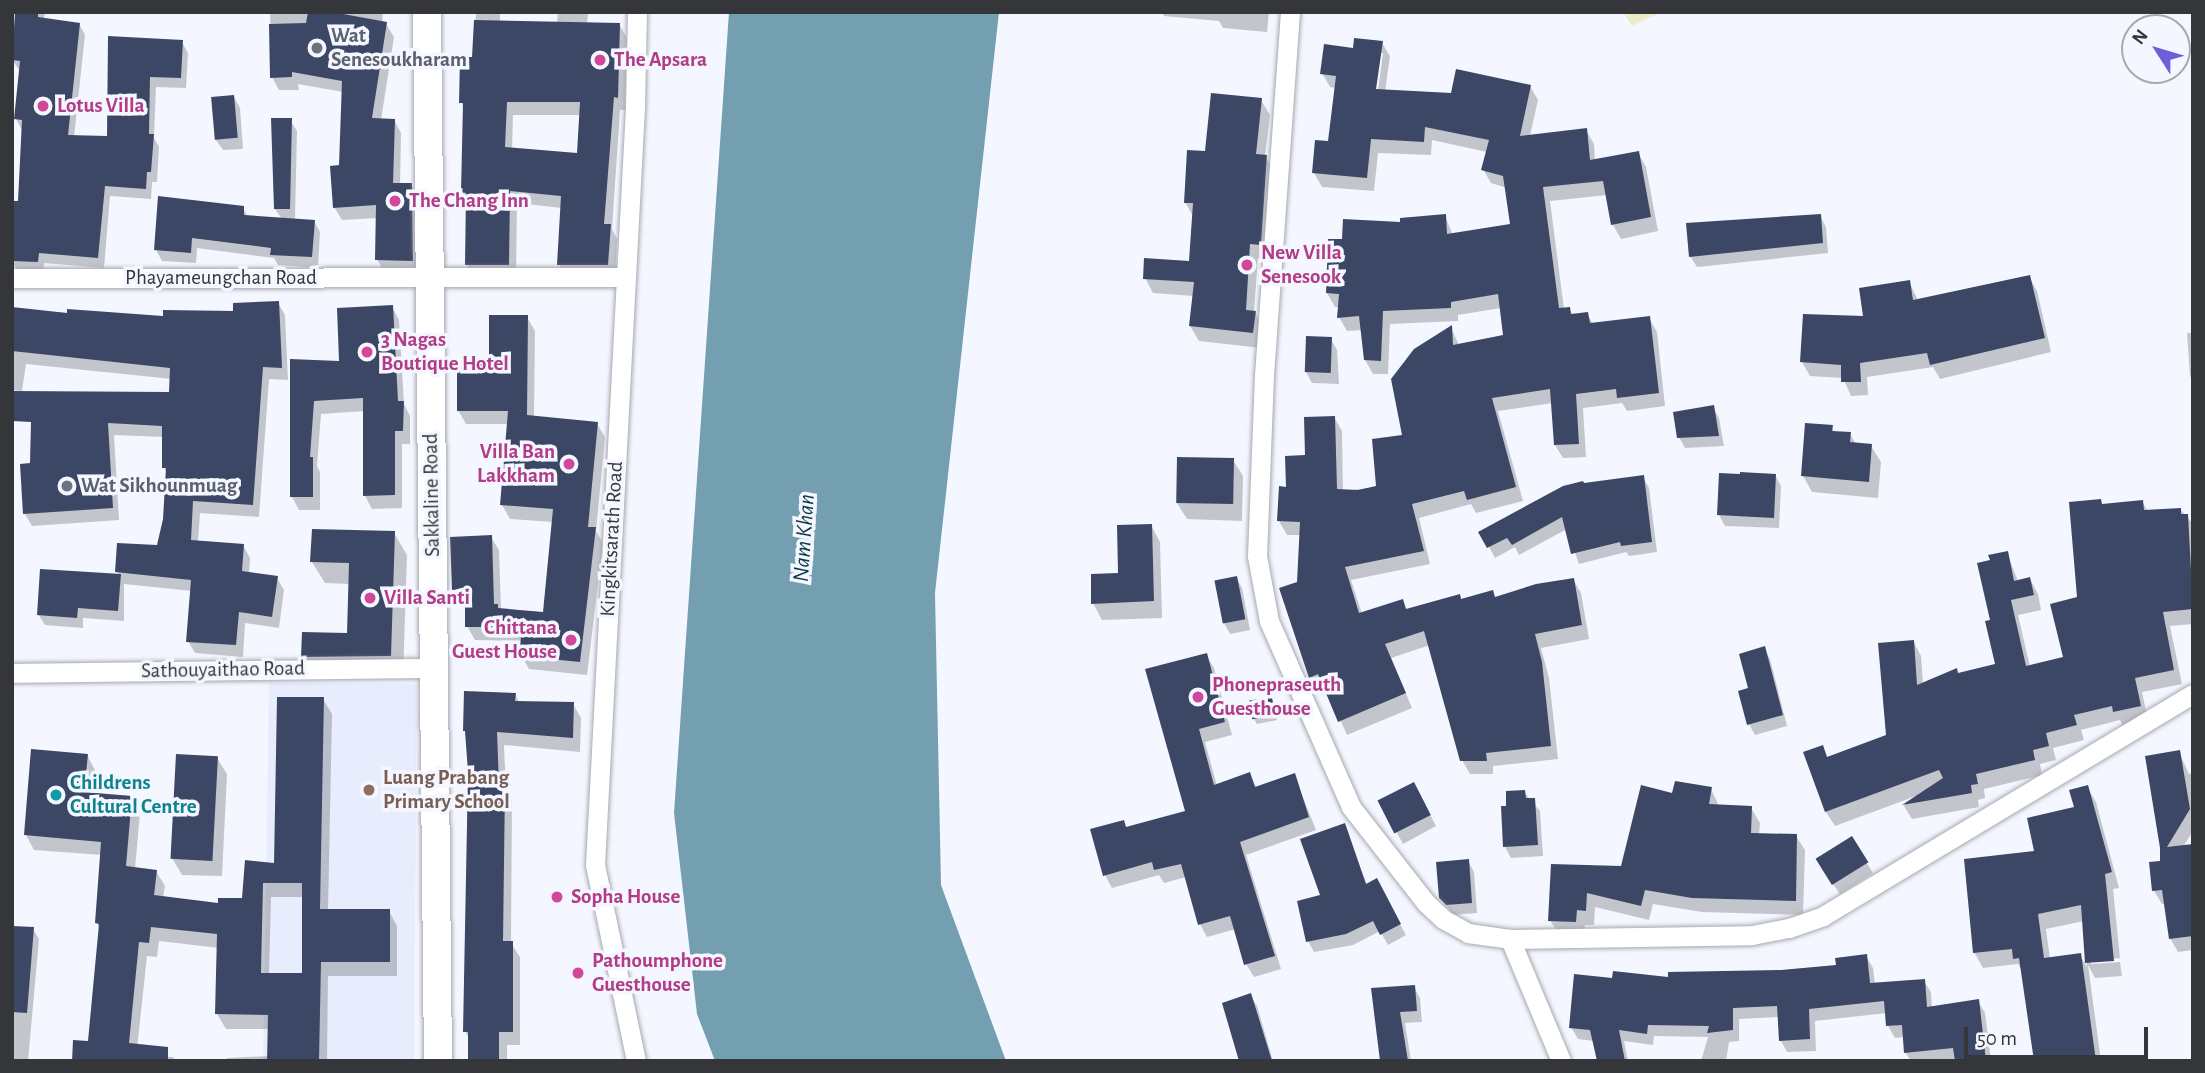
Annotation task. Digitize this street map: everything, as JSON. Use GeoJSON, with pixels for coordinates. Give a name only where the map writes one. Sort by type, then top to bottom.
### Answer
{"type":"FeatureCollection","features":[{"type":"Feature","properties":{"kind":"main road","name":"Sakkaline Road"},"geometry":{"type":"LineString","coordinates":[[427,12],[438,1061]]}},
{"type":"Feature","properties":{"kind":"street","name":"Kingkitsarath Road"},"geometry":{"type":"LineString","coordinates":[[636,1061],[595,865],[637,12]]}},
{"type":"Feature","properties":{"kind":"street"},"geometry":{"type":"LineString","coordinates":[[1290,12],[1264,374],[1256,556],[1269,621],[1351,807],[1426,903],[1443,919],[1468,933],[1510,939],[1752,935],[1800,924],[1823,916],[2193,694]]}},
{"type":"Feature","properties":{"kind":"street","name":"Phayameungchan Road"},"geometry":{"type":"LineString","coordinates":[[12,278],[626,276]]}},
{"type":"Feature","properties":{"kind":"street","name":"Sathouyaithao Road"},"geometry":{"type":"LineString","coordinates":[[12,673],[435,668]]}},
{"type":"Feature","properties":{"kind":"street"},"geometry":{"type":"LineString","coordinates":[[1510,939],[1561,1061]]}},
{"type":"Feature","properties":{"kind":"shaded area","name":"Luang Prabang Primary School"},"geometry":{"type":"Polygon","coordinates":[[[269,683],[417,684],[414,1061],[319,1061],[320,974],[269,973],[267,1061],[263,1061],[269,683]],[[277,697],[273,882],[320,883],[324,698],[277,697]],[[302,909],[390,961],[389,909],[302,909]]]}},
{"type":"Feature","properties":{"kind":"green space"},"geometry":{"type":"Polygon","coordinates":[[[1623,12],[1662,12],[1632,26],[1623,12]]]}},
{"type":"Feature","properties":{"kind":"water","name":"Nam Khan"},"geometry":{"type":"Polygon","coordinates":[[[729,12],[999,12],[935,593],[941,885],[1006,1061],[715,1061],[697,1014],[674,813],[729,12]]]}},
{"type":"Feature","properties":{"kind":"building"},"geometry":{"type":"Polygon","coordinates":[[[15,12],[38,12],[38,17],[80,23],[68,135],[107,136],[108,36],[183,40],[181,78],[150,77],[149,134],[154,134],[151,172],[147,172],[146,189],[105,186],[98,258],[39,253],[38,262],[12,261],[13,201],[18,201],[22,120],[14,119],[20,61],[12,60],[15,12]]]}},
{"type":"Feature","properties":{"kind":"building"},"geometry":{"type":"Polygon","coordinates":[[[308,12],[332,12],[387,22],[372,118],[395,119],[393,183],[412,183],[413,261],[375,260],[376,205],[333,208],[330,166],[339,165],[342,81],[292,72],[292,77],[270,78],[269,24],[306,23],[308,12]]]}},
{"type":"Feature","properties":{"kind":"building"},"geometry":{"type":"Polygon","coordinates":[[[474,20],[620,23],[618,98],[614,97],[604,224],[611,224],[608,265],[557,265],[561,196],[510,191],[509,265],[465,265],[466,193],[461,192],[463,103],[459,103],[460,57],[472,57],[474,20]],[[507,102],[505,147],[577,153],[580,102],[507,102]]]}},
{"type":"Feature","properties":{"kind":"building"},"geometry":{"type":"Polygon","coordinates":[[[1354,38],[1383,41],[1376,89],[1451,93],[1456,69],[1531,85],[1520,136],[1587,128],[1590,160],[1639,151],[1651,217],[1611,225],[1603,181],[1543,187],[1559,308],[1570,307],[1571,314],[1588,312],[1590,323],[1650,316],[1659,393],[1617,398],[1616,389],[1576,394],[1579,444],[1554,445],[1550,389],[1492,398],[1516,487],[1467,500],[1464,491],[1412,504],[1424,551],[1345,567],[1359,613],[1403,599],[1406,609],[1460,594],[1461,599],[1493,590],[1495,597],[1536,584],[1574,578],[1582,625],[1535,634],[1542,662],[1551,746],[1486,753],[1487,761],[1460,761],[1424,631],[1385,644],[1406,693],[1338,722],[1318,674],[1309,678],[1279,588],[1297,582],[1300,522],[1277,521],[1279,486],[1286,487],[1285,456],[1305,455],[1304,417],[1335,416],[1337,489],[1358,490],[1376,486],[1372,439],[1402,435],[1391,379],[1414,349],[1452,325],[1453,345],[1503,335],[1498,294],[1451,302],[1451,308],[1383,311],[1381,361],[1364,360],[1359,316],[1337,318],[1339,294],[1326,293],[1328,239],[1342,239],[1343,219],[1400,222],[1400,218],[1446,214],[1447,234],[1510,224],[1503,176],[1481,170],[1489,140],[1425,127],[1424,142],[1371,139],[1367,178],[1312,173],[1315,140],[1328,141],[1336,76],[1320,74],[1324,44],[1353,48],[1354,38]]]}},
{"type":"Feature","properties":{"kind":"building"},"geometry":{"type":"Polygon","coordinates":[[[1211,93],[1262,98],[1256,154],[1267,155],[1261,245],[1250,244],[1246,310],[1256,311],[1253,333],[1189,326],[1194,282],[1143,279],[1144,258],[1189,261],[1193,203],[1184,203],[1187,150],[1205,151],[1211,93]]]}},
{"type":"Feature","properties":{"kind":"building"},"geometry":{"type":"Polygon","coordinates":[[[234,95],[238,138],[215,140],[211,97],[234,95]]]}},
{"type":"Feature","properties":{"kind":"building"},"geometry":{"type":"Polygon","coordinates":[[[271,118],[292,118],[290,209],[274,209],[271,118]]]}},
{"type":"Feature","properties":{"kind":"building"},"geometry":{"type":"Polygon","coordinates":[[[158,196],[244,206],[244,215],[315,220],[312,257],[270,255],[271,248],[192,238],[191,253],[154,250],[158,196]]]}},
{"type":"Feature","properties":{"kind":"building"},"geometry":{"type":"Polygon","coordinates":[[[1821,214],[1823,243],[1689,257],[1686,223],[1821,214]]]}},
{"type":"Feature","properties":{"kind":"building"},"geometry":{"type":"Polygon","coordinates":[[[2030,275],[2045,338],[1930,365],[1927,353],[1860,363],[1861,382],[1841,382],[1841,365],[1800,362],[1803,314],[1863,316],[1859,288],[1910,280],[1913,300],[2030,275]]]}},
{"type":"Feature","properties":{"kind":"building"},"geometry":{"type":"Polygon","coordinates":[[[279,301],[282,368],[263,367],[253,505],[193,501],[191,540],[244,544],[242,571],[278,576],[272,617],[239,612],[236,645],[186,642],[191,580],[115,572],[117,543],[157,545],[163,519],[166,468],[162,468],[162,426],[108,423],[113,508],[23,514],[20,464],[30,463],[31,422],[12,421],[12,391],[169,392],[170,368],[12,351],[12,307],[67,313],[67,309],[163,316],[163,310],[233,311],[233,303],[279,301]]]}},
{"type":"Feature","properties":{"kind":"building"},"geometry":{"type":"Polygon","coordinates":[[[393,305],[398,401],[404,401],[403,431],[395,431],[395,495],[363,496],[363,398],[314,401],[310,457],[313,457],[313,497],[290,497],[290,359],[339,361],[337,308],[393,305]]]}},
{"type":"Feature","properties":{"kind":"building"},"geometry":{"type":"Polygon","coordinates":[[[489,315],[528,315],[527,415],[598,422],[588,527],[596,527],[580,662],[519,656],[522,627],[465,627],[465,589],[452,590],[450,537],[492,535],[494,604],[498,604],[498,608],[543,612],[553,509],[500,505],[508,411],[457,411],[457,360],[489,361],[489,315]]]}},
{"type":"Feature","properties":{"kind":"building"},"geometry":{"type":"Polygon","coordinates":[[[1306,336],[1332,337],[1331,373],[1305,372],[1306,336]]]}},
{"type":"Feature","properties":{"kind":"building"},"geometry":{"type":"Polygon","coordinates":[[[1714,405],[1719,436],[1677,438],[1673,412],[1714,405]]]}},
{"type":"Feature","properties":{"kind":"building"},"geometry":{"type":"Polygon","coordinates":[[[1805,423],[1833,425],[1832,431],[1851,432],[1850,442],[1872,444],[1869,482],[1801,476],[1805,423]]]}},
{"type":"Feature","properties":{"kind":"building"},"geometry":{"type":"Polygon","coordinates":[[[1177,457],[1234,458],[1233,504],[1176,503],[1177,457]]]}},
{"type":"Feature","properties":{"kind":"building"},"geometry":{"type":"Polygon","coordinates":[[[1719,473],[1776,474],[1774,518],[1717,515],[1719,473]]]}},
{"type":"Feature","properties":{"kind":"building"},"geometry":{"type":"Polygon","coordinates":[[[1644,475],[1652,542],[1621,546],[1620,542],[1571,554],[1562,517],[1512,545],[1507,538],[1487,548],[1478,532],[1563,486],[1583,481],[1644,475]]]}},
{"type":"Feature","properties":{"kind":"building"},"geometry":{"type":"Polygon","coordinates":[[[2101,499],[2102,504],[2143,500],[2144,510],[2181,508],[2181,514],[2188,514],[2193,609],[2163,612],[2174,670],[2135,678],[2141,706],[2113,712],[2112,706],[2074,715],[2077,725],[2046,733],[2049,746],[2033,750],[2035,760],[1976,774],[1978,784],[1971,785],[1972,793],[1902,805],[1943,778],[1939,770],[1825,812],[1803,752],[1823,745],[1827,757],[1886,735],[1878,643],[1914,640],[1917,685],[1957,668],[1958,673],[1995,664],[1985,621],[1990,620],[1977,563],[1990,560],[1988,555],[2008,551],[2014,581],[2030,577],[2034,595],[2011,600],[2026,666],[2063,657],[2050,604],[2077,597],[2069,502],[2101,499]]]}},
{"type":"Feature","properties":{"kind":"building"},"geometry":{"type":"Polygon","coordinates":[[[1152,524],[1154,601],[1091,604],[1091,574],[1118,573],[1117,525],[1152,524]]]}},
{"type":"Feature","properties":{"kind":"building","name":"Villa Santi"},"geometry":{"type":"Polygon","coordinates":[[[312,529],[395,531],[391,656],[301,657],[302,632],[347,633],[349,563],[310,562],[312,529]]]}},
{"type":"Feature","properties":{"kind":"building"},"geometry":{"type":"Polygon","coordinates":[[[40,569],[121,574],[118,611],[78,608],[77,618],[37,615],[40,569]]]}},
{"type":"Feature","properties":{"kind":"building"},"geometry":{"type":"Polygon","coordinates":[[[1237,576],[1245,619],[1223,624],[1214,580],[1237,576]]]}},
{"type":"Feature","properties":{"kind":"building"},"geometry":{"type":"Polygon","coordinates":[[[1765,646],[1783,715],[1747,725],[1738,691],[1748,688],[1739,654],[1765,646]]]}},
{"type":"Feature","properties":{"kind":"building"},"geometry":{"type":"Polygon","coordinates":[[[1207,653],[1225,722],[1199,729],[1214,785],[1250,772],[1255,787],[1295,773],[1309,817],[1240,842],[1275,956],[1244,965],[1230,916],[1198,925],[1181,864],[1154,870],[1152,862],[1103,876],[1090,829],[1124,820],[1126,827],[1185,811],[1145,669],[1207,653]]]}},
{"type":"Feature","properties":{"kind":"building"},"geometry":{"type":"Polygon","coordinates":[[[464,691],[516,693],[515,701],[574,702],[573,738],[497,732],[499,785],[505,785],[503,941],[513,941],[513,1032],[499,1032],[499,1061],[468,1061],[468,1032],[463,1032],[468,772],[463,731],[464,691]]]}},
{"type":"Feature","properties":{"kind":"building"},"geometry":{"type":"Polygon","coordinates":[[[277,697],[324,697],[320,909],[390,909],[390,962],[321,962],[319,1061],[267,1061],[268,1015],[215,1014],[217,934],[151,927],[149,943],[139,942],[129,1043],[168,1047],[168,1061],[72,1061],[73,1040],[88,1041],[99,924],[95,923],[101,842],[24,835],[31,749],[88,754],[84,792],[132,796],[126,866],[157,870],[154,895],[218,903],[218,898],[242,898],[245,860],[274,863],[277,697]],[[263,883],[261,973],[302,973],[302,883],[263,883]]]}},
{"type":"Feature","properties":{"kind":"building"},"geometry":{"type":"Polygon","coordinates":[[[1272,697],[1275,716],[1252,719],[1249,701],[1272,697]]]}},
{"type":"Feature","properties":{"kind":"building"},"geometry":{"type":"Polygon","coordinates":[[[2180,750],[2190,809],[2167,847],[2193,844],[2193,936],[2169,939],[2162,890],[2152,891],[2149,862],[2160,861],[2160,848],[2145,756],[2180,750]]]}},
{"type":"Feature","properties":{"kind":"building"},"geometry":{"type":"Polygon","coordinates":[[[176,754],[218,756],[212,861],[171,859],[176,754]]]}},
{"type":"Feature","properties":{"kind":"building"},"geometry":{"type":"Polygon","coordinates":[[[1675,781],[1712,787],[1709,804],[1752,806],[1751,833],[1797,834],[1796,901],[1692,898],[1645,890],[1641,906],[1587,893],[1586,911],[1577,910],[1576,922],[1548,921],[1551,864],[1621,866],[1641,785],[1672,793],[1675,781]]]}},
{"type":"Feature","properties":{"kind":"building"},"geometry":{"type":"Polygon","coordinates":[[[1414,782],[1431,815],[1394,834],[1377,801],[1414,782]]]}},
{"type":"Feature","properties":{"kind":"building"},"geometry":{"type":"Polygon","coordinates":[[[2088,785],[2112,872],[2105,874],[2114,961],[2085,963],[2081,905],[2038,914],[2044,958],[2081,953],[2096,1061],[2034,1061],[2019,958],[2013,959],[2012,949],[1973,953],[1964,859],[2034,851],[2027,818],[2074,807],[2069,790],[2088,785]]]}},
{"type":"Feature","properties":{"kind":"building"},"geometry":{"type":"Polygon","coordinates":[[[1525,790],[1526,798],[1535,798],[1538,845],[1503,847],[1501,806],[1506,806],[1506,791],[1525,790]]]}},
{"type":"Feature","properties":{"kind":"building"},"geometry":{"type":"Polygon","coordinates":[[[1345,823],[1366,884],[1377,878],[1401,924],[1380,935],[1373,921],[1346,934],[1306,942],[1297,901],[1320,895],[1300,839],[1345,823]]]}},
{"type":"Feature","properties":{"kind":"building"},"geometry":{"type":"Polygon","coordinates":[[[1852,836],[1868,862],[1832,885],[1816,859],[1852,836]]]}},
{"type":"Feature","properties":{"kind":"building"},"geometry":{"type":"Polygon","coordinates":[[[1469,859],[1472,903],[1446,905],[1439,898],[1436,862],[1469,859]]]}},
{"type":"Feature","properties":{"kind":"building"},"geometry":{"type":"Polygon","coordinates":[[[12,926],[34,927],[27,1013],[12,1012],[12,926]]]}},
{"type":"Feature","properties":{"kind":"building"},"geometry":{"type":"Polygon","coordinates":[[[1867,954],[1870,983],[1925,979],[1927,1007],[1979,999],[1986,1061],[1955,1061],[1953,1048],[1904,1053],[1902,1025],[1886,1026],[1884,1001],[1809,1009],[1810,1039],[1779,1041],[1777,1006],[1733,1008],[1733,1030],[1707,1033],[1709,1026],[1648,1025],[1647,1034],[1619,1030],[1625,1061],[1597,1061],[1590,1030],[1569,1028],[1574,974],[1612,978],[1613,971],[1668,977],[1668,972],[1781,970],[1836,965],[1835,958],[1867,954]]]}},
{"type":"Feature","properties":{"kind":"building"},"geometry":{"type":"Polygon","coordinates":[[[1415,985],[1417,1011],[1400,1012],[1408,1061],[1380,1061],[1371,988],[1415,985]]]}},
{"type":"Feature","properties":{"kind":"building"},"geometry":{"type":"Polygon","coordinates":[[[1251,993],[1272,1061],[1239,1061],[1222,1003],[1251,993]]]}},
{"type":"Feature","properties":{"kind":"place","name":"Wat Senesoukharam"},"geometry":{"type":"Point","coordinates":[317,48]}},
{"type":"Feature","properties":{"kind":"place","name":"The Apsara"},"geometry":{"type":"Point","coordinates":[600,60]}},
{"type":"Feature","properties":{"kind":"place","name":"Lotus Villa"},"geometry":{"type":"Point","coordinates":[43,106]}},
{"type":"Feature","properties":{"kind":"place","name":"The Chang Inn"},"geometry":{"type":"Point","coordinates":[395,201]}},
{"type":"Feature","properties":{"kind":"place","name":"New Villa Senesook"},"geometry":{"type":"Point","coordinates":[1247,265]}},
{"type":"Feature","properties":{"kind":"place","name":"3 Nagas Boutique Hotel"},"geometry":{"type":"Point","coordinates":[367,352]}},
{"type":"Feature","properties":{"kind":"place","name":"Villa Ban Lakkham"},"geometry":{"type":"Point","coordinates":[569,464]}},
{"type":"Feature","properties":{"kind":"place","name":"Wat Sikhounmuag"},"geometry":{"type":"Point","coordinates":[67,486]}},
{"type":"Feature","properties":{"kind":"place","name":"Villa Santi"},"geometry":{"type":"Point","coordinates":[370,598]}},
{"type":"Feature","properties":{"kind":"place","name":"Chittana Guest House"},"geometry":{"type":"Point","coordinates":[571,640]}},
{"type":"Feature","properties":{"kind":"place","name":"Phonepraseuth Guesthouse"},"geometry":{"type":"Point","coordinates":[1198,697]}},
{"type":"Feature","properties":{"kind":"place","name":"Luang Prabang Primary School"},"geometry":{"type":"Point","coordinates":[369,790]}},
{"type":"Feature","properties":{"kind":"place","name":"Childrens Cultural Centre"},"geometry":{"type":"Point","coordinates":[56,795]}},
{"type":"Feature","properties":{"kind":"place","name":"Sopha House"},"geometry":{"type":"Point","coordinates":[557,897]}},
{"type":"Feature","properties":{"kind":"place","name":"Pathoumphone Guesthouse"},"geometry":{"type":"Point","coordinates":[578,973]}}]}
